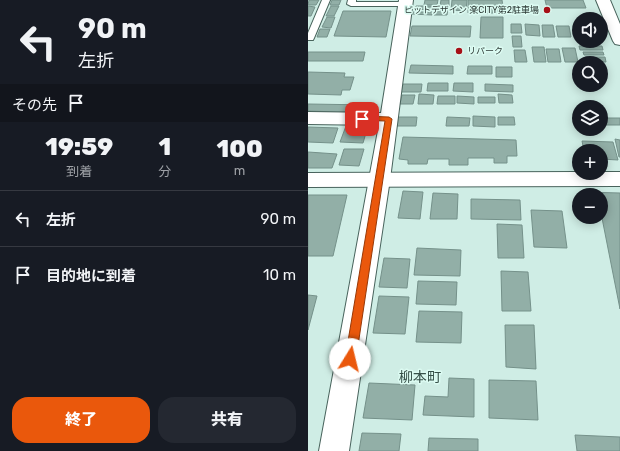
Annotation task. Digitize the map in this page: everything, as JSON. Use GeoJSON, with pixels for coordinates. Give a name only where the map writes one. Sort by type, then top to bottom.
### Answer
{"type":"FeatureCollection","features":[{"type":"Feature","properties":{"kind":"street"},"geometry":{"type":"LineString","coordinates":[[603,0],[620,41]]}},
{"type":"Feature","properties":{"kind":"street"},"geometry":{"type":"LineString","coordinates":[[334,451],[380,179],[406,2]]}},
{"type":"Feature","properties":{"kind":"street"},"geometry":{"type":"LineString","coordinates":[[308,118],[389,119]]}},
{"type":"Feature","properties":{"kind":"street"},"geometry":{"type":"LineString","coordinates":[[308,180],[620,179]]}},
{"type":"Feature","properties":{"kind":"lane"},"geometry":{"type":"LineString","coordinates":[[310,38],[326,0]]}},
{"type":"Feature","properties":{"kind":"lane"},"geometry":{"type":"LineString","coordinates":[[352,0],[351,4],[406,2]]}},
{"type":"Feature","properties":{"kind":"building"},"geometry":{"type":"Polygon","coordinates":[[[309,0],[319,0],[316,5],[308,5],[309,0]]]}},
{"type":"Feature","properties":{"kind":"building"},"geometry":{"type":"Polygon","coordinates":[[[332,0],[341,0],[339,5],[330,5],[332,0]]]}},
{"type":"Feature","properties":{"kind":"building"},"geometry":{"type":"Polygon","coordinates":[[[425,0],[438,0],[437,5],[424,5],[425,0]]]}},
{"type":"Feature","properties":{"kind":"building"},"geometry":{"type":"Polygon","coordinates":[[[441,0],[449,0],[449,6],[440,6],[441,0]]]}},
{"type":"Feature","properties":{"kind":"building"},"geometry":{"type":"Polygon","coordinates":[[[452,0],[467,0],[466,11],[451,10],[452,0]]]}},
{"type":"Feature","properties":{"kind":"building"},"geometry":{"type":"Polygon","coordinates":[[[468,0],[502,0],[504,13],[468,13],[468,0]]]}},
{"type":"Feature","properties":{"kind":"building"},"geometry":{"type":"Polygon","coordinates":[[[545,0],[583,0],[586,8],[547,8],[545,0]]]}},
{"type":"Feature","properties":{"kind":"building"},"geometry":{"type":"Polygon","coordinates":[[[308,6],[315,7],[311,16],[308,16],[308,6]]]}},
{"type":"Feature","properties":{"kind":"building"},"geometry":{"type":"Polygon","coordinates":[[[331,6],[339,6],[334,16],[326,16],[331,6]]]}},
{"type":"Feature","properties":{"kind":"building"},"geometry":{"type":"Polygon","coordinates":[[[416,6],[432,6],[431,10],[415,9],[416,6]]]}},
{"type":"Feature","properties":{"kind":"building"},"geometry":{"type":"Polygon","coordinates":[[[436,7],[448,8],[447,15],[434,15],[436,7]]]}},
{"type":"Feature","properties":{"kind":"building"},"geometry":{"type":"Polygon","coordinates":[[[343,11],[391,11],[386,37],[334,36],[343,11]]]}},
{"type":"Feature","properties":{"kind":"building"},"geometry":{"type":"Polygon","coordinates":[[[413,12],[432,12],[432,15],[412,14],[413,12]]]}},
{"type":"Feature","properties":{"kind":"building"},"geometry":{"type":"Polygon","coordinates":[[[327,17],[335,17],[331,28],[322,27],[327,17]]]}},
{"type":"Feature","properties":{"kind":"building"},"geometry":{"type":"Polygon","coordinates":[[[481,17],[503,17],[503,38],[480,38],[481,17]]]}},
{"type":"Feature","properties":{"kind":"building"},"geometry":{"type":"Polygon","coordinates":[[[511,24],[521,24],[522,33],[511,33],[511,24]]]}},
{"type":"Feature","properties":{"kind":"building"},"geometry":{"type":"Polygon","coordinates":[[[525,24],[539,25],[540,36],[526,35],[525,24]]]}},
{"type":"Feature","properties":{"kind":"building"},"geometry":{"type":"Polygon","coordinates":[[[542,25],[553,25],[555,37],[543,37],[542,25]]]}},
{"type":"Feature","properties":{"kind":"building"},"geometry":{"type":"Polygon","coordinates":[[[412,26],[471,26],[470,37],[410,36],[412,26]]]}},
{"type":"Feature","properties":{"kind":"building"},"geometry":{"type":"Polygon","coordinates":[[[556,26],[569,26],[571,37],[558,37],[556,26]]]}},
{"type":"Feature","properties":{"kind":"building"},"geometry":{"type":"Polygon","coordinates":[[[320,29],[330,29],[327,37],[317,37],[320,29]]]}},
{"type":"Feature","properties":{"kind":"building"},"geometry":{"type":"Polygon","coordinates":[[[512,36],[521,36],[522,47],[513,47],[512,36]]]}},
{"type":"Feature","properties":{"kind":"building"},"geometry":{"type":"Polygon","coordinates":[[[532,47],[544,47],[546,62],[534,62],[532,47]]]}},
{"type":"Feature","properties":{"kind":"building"},"geometry":{"type":"Polygon","coordinates":[[[562,48],[575,48],[577,56],[572,56],[572,62],[565,62],[562,48]]]}},
{"type":"Feature","properties":{"kind":"building"},"geometry":{"type":"Polygon","coordinates":[[[580,48],[602,48],[603,50],[580,50],[580,48]]]}},
{"type":"Feature","properties":{"kind":"building"},"geometry":{"type":"Polygon","coordinates":[[[546,49],[559,49],[561,62],[548,62],[546,49]]]}},
{"type":"Feature","properties":{"kind":"building"},"geometry":{"type":"Polygon","coordinates":[[[514,50],[525,50],[527,62],[515,62],[514,50]]]}},
{"type":"Feature","properties":{"kind":"building"},"geometry":{"type":"Polygon","coordinates":[[[308,52],[365,52],[363,61],[308,61],[308,52]]]}},
{"type":"Feature","properties":{"kind":"building"},"geometry":{"type":"Polygon","coordinates":[[[583,52],[603,52],[604,55],[584,55],[583,52]]]}},
{"type":"Feature","properties":{"kind":"building"},"geometry":{"type":"Polygon","coordinates":[[[411,65],[453,66],[453,74],[409,73],[411,65]]]}},
{"type":"Feature","properties":{"kind":"building"},"geometry":{"type":"Polygon","coordinates":[[[468,66],[492,66],[492,74],[467,74],[468,66]]]}},
{"type":"Feature","properties":{"kind":"building"},"geometry":{"type":"Polygon","coordinates":[[[496,67],[512,67],[512,77],[496,77],[496,67]]]}},
{"type":"Feature","properties":{"kind":"building"},"geometry":{"type":"Polygon","coordinates":[[[308,72],[345,73],[344,77],[354,77],[350,90],[342,90],[341,95],[308,94],[308,72]]]}},
{"type":"Feature","properties":{"kind":"building"},"geometry":{"type":"Polygon","coordinates":[[[428,83],[448,83],[448,91],[427,91],[428,83]]]}},
{"type":"Feature","properties":{"kind":"building"},"geometry":{"type":"Polygon","coordinates":[[[454,83],[473,83],[473,92],[453,91],[454,83]]]}},
{"type":"Feature","properties":{"kind":"building"},"geometry":{"type":"Polygon","coordinates":[[[403,84],[422,84],[421,92],[401,92],[403,84]]]}},
{"type":"Feature","properties":{"kind":"building"},"geometry":{"type":"Polygon","coordinates":[[[485,84],[513,85],[513,92],[485,91],[485,84]]]}},
{"type":"Feature","properties":{"kind":"building"},"geometry":{"type":"Polygon","coordinates":[[[419,94],[434,95],[433,104],[418,104],[419,94]]]}},
{"type":"Feature","properties":{"kind":"building"},"geometry":{"type":"Polygon","coordinates":[[[498,94],[512,95],[513,103],[499,103],[498,94]]]}},
{"type":"Feature","properties":{"kind":"building"},"geometry":{"type":"Polygon","coordinates":[[[402,95],[415,95],[413,104],[400,104],[402,95]]]}},
{"type":"Feature","properties":{"kind":"building"},"geometry":{"type":"Polygon","coordinates":[[[438,96],[455,96],[455,104],[437,104],[438,96]]]}},
{"type":"Feature","properties":{"kind":"building"},"geometry":{"type":"Polygon","coordinates":[[[457,96],[474,97],[474,104],[457,103],[457,96]]]}},
{"type":"Feature","properties":{"kind":"building"},"geometry":{"type":"Polygon","coordinates":[[[478,97],[495,97],[495,103],[478,103],[478,97]]]}},
{"type":"Feature","properties":{"kind":"building"},"geometry":{"type":"Polygon","coordinates":[[[308,104],[371,105],[369,113],[308,111],[308,104]]]}},
{"type":"Feature","properties":{"kind":"building"},"geometry":{"type":"Polygon","coordinates":[[[473,116],[495,117],[495,127],[473,126],[473,116]]]}},
{"type":"Feature","properties":{"kind":"building"},"geometry":{"type":"Polygon","coordinates":[[[398,117],[417,117],[416,126],[397,126],[398,117]]]}},
{"type":"Feature","properties":{"kind":"building"},"geometry":{"type":"Polygon","coordinates":[[[447,117],[470,118],[469,126],[446,126],[447,117]]]}},
{"type":"Feature","properties":{"kind":"building"},"geometry":{"type":"Polygon","coordinates":[[[498,117],[514,117],[515,125],[498,125],[498,117]]]}},
{"type":"Feature","properties":{"kind":"building"},"geometry":{"type":"Polygon","coordinates":[[[608,118],[620,118],[620,125],[608,125],[608,118]]]}},
{"type":"Feature","properties":{"kind":"building"},"geometry":{"type":"Polygon","coordinates":[[[346,126],[368,126],[363,143],[340,142],[346,126]]]}},
{"type":"Feature","properties":{"kind":"building"},"geometry":{"type":"Polygon","coordinates":[[[308,127],[338,128],[333,143],[308,142],[308,127]]]}},
{"type":"Feature","properties":{"kind":"building"},"geometry":{"type":"Polygon","coordinates":[[[403,137],[516,140],[517,156],[507,156],[507,163],[494,163],[494,158],[468,158],[468,165],[449,165],[449,159],[428,159],[427,164],[408,164],[408,160],[399,159],[403,137]]]}},
{"type":"Feature","properties":{"kind":"building"},"geometry":{"type":"Polygon","coordinates":[[[615,139],[620,140],[620,157],[619,157],[615,139]]]}},
{"type":"Feature","properties":{"kind":"building"},"geometry":{"type":"Polygon","coordinates":[[[582,141],[613,142],[618,160],[608,159],[608,144],[583,144],[582,141]]]}},
{"type":"Feature","properties":{"kind":"building"},"geometry":{"type":"Polygon","coordinates":[[[344,149],[364,149],[359,166],[339,165],[344,149]]]}},
{"type":"Feature","properties":{"kind":"building"},"geometry":{"type":"Polygon","coordinates":[[[308,152],[337,154],[332,168],[308,168],[308,152]]]}},
{"type":"Feature","properties":{"kind":"building"},"geometry":{"type":"Polygon","coordinates":[[[403,191],[423,192],[420,219],[398,218],[403,191]]]}},
{"type":"Feature","properties":{"kind":"building"},"geometry":{"type":"Polygon","coordinates":[[[433,193],[458,194],[457,219],[430,219],[433,193]]]}},
{"type":"Feature","properties":{"kind":"building"},"geometry":{"type":"Polygon","coordinates":[[[608,193],[620,193],[620,309],[603,224],[608,224],[608,193]]]}},
{"type":"Feature","properties":{"kind":"building"},"geometry":{"type":"Polygon","coordinates":[[[308,195],[347,195],[333,256],[308,256],[308,195]]]}},
{"type":"Feature","properties":{"kind":"building"},"geometry":{"type":"Polygon","coordinates":[[[471,199],[520,200],[521,220],[471,219],[471,199]]]}},
{"type":"Feature","properties":{"kind":"building"},"geometry":{"type":"Polygon","coordinates":[[[531,210],[562,211],[567,248],[534,247],[531,210]]]}},
{"type":"Feature","properties":{"kind":"building"},"geometry":{"type":"Polygon","coordinates":[[[497,224],[522,225],[524,258],[498,258],[497,224]]]}},
{"type":"Feature","properties":{"kind":"building"},"geometry":{"type":"Polygon","coordinates":[[[417,248],[461,250],[460,276],[414,275],[417,248]]]}},
{"type":"Feature","properties":{"kind":"building"},"geometry":{"type":"Polygon","coordinates":[[[384,258],[410,259],[407,288],[379,287],[384,258]]]}},
{"type":"Feature","properties":{"kind":"building"},"geometry":{"type":"Polygon","coordinates":[[[501,271],[528,272],[531,311],[502,311],[501,271]]]}},
{"type":"Feature","properties":{"kind":"building"},"geometry":{"type":"Polygon","coordinates":[[[418,281],[457,282],[456,305],[416,304],[418,281]]]}},
{"type":"Feature","properties":{"kind":"building"},"geometry":{"type":"Polygon","coordinates":[[[308,295],[317,296],[308,330],[308,295]]]}},
{"type":"Feature","properties":{"kind":"building"},"geometry":{"type":"Polygon","coordinates":[[[379,296],[409,297],[405,334],[373,333],[379,296]]]}},
{"type":"Feature","properties":{"kind":"building"},"geometry":{"type":"Polygon","coordinates":[[[419,311],[462,312],[461,343],[416,342],[419,311]]]}},
{"type":"Feature","properties":{"kind":"building"},"geometry":{"type":"Polygon","coordinates":[[[505,325],[534,325],[536,369],[506,367],[505,325]]]}},
{"type":"Feature","properties":{"kind":"building"},"geometry":{"type":"Polygon","coordinates":[[[449,378],[474,379],[474,417],[423,415],[425,396],[448,397],[449,378]]]}},
{"type":"Feature","properties":{"kind":"building"},"geometry":{"type":"Polygon","coordinates":[[[489,380],[536,381],[538,420],[489,418],[489,380]]]}},
{"type":"Feature","properties":{"kind":"building"},"geometry":{"type":"Polygon","coordinates":[[[369,383],[415,385],[412,420],[363,418],[369,383]]]}},
{"type":"Feature","properties":{"kind":"building"},"geometry":{"type":"Polygon","coordinates":[[[362,433],[401,434],[399,451],[359,451],[362,433]]]}},
{"type":"Feature","properties":{"kind":"building"},"geometry":{"type":"Polygon","coordinates":[[[575,435],[620,437],[620,451],[577,451],[575,435]]]}},
{"type":"Feature","properties":{"kind":"building"},"geometry":{"type":"Polygon","coordinates":[[[429,438],[478,439],[478,451],[428,451],[429,438]]]}},
{"type":"Feature","properties":{"kind":"place","name":"ピットデザイン 楽CITY第2駐車場"},"geometry":{"type":"Point","coordinates":[547,10]}},
{"type":"Feature","properties":{"kind":"place","name":"リパーク"},"geometry":{"type":"Point","coordinates":[459,51]}},
{"type":"Feature","properties":{"kind":"district","name":"柳本町"},"geometry":{"type":"Point","coordinates":[420,377]}},
{"type":"Feature","properties":{"kind":"route"},"geometry":{"type":"LineString","coordinates":[[350,359],[389,119],[362,119]]}}]}
